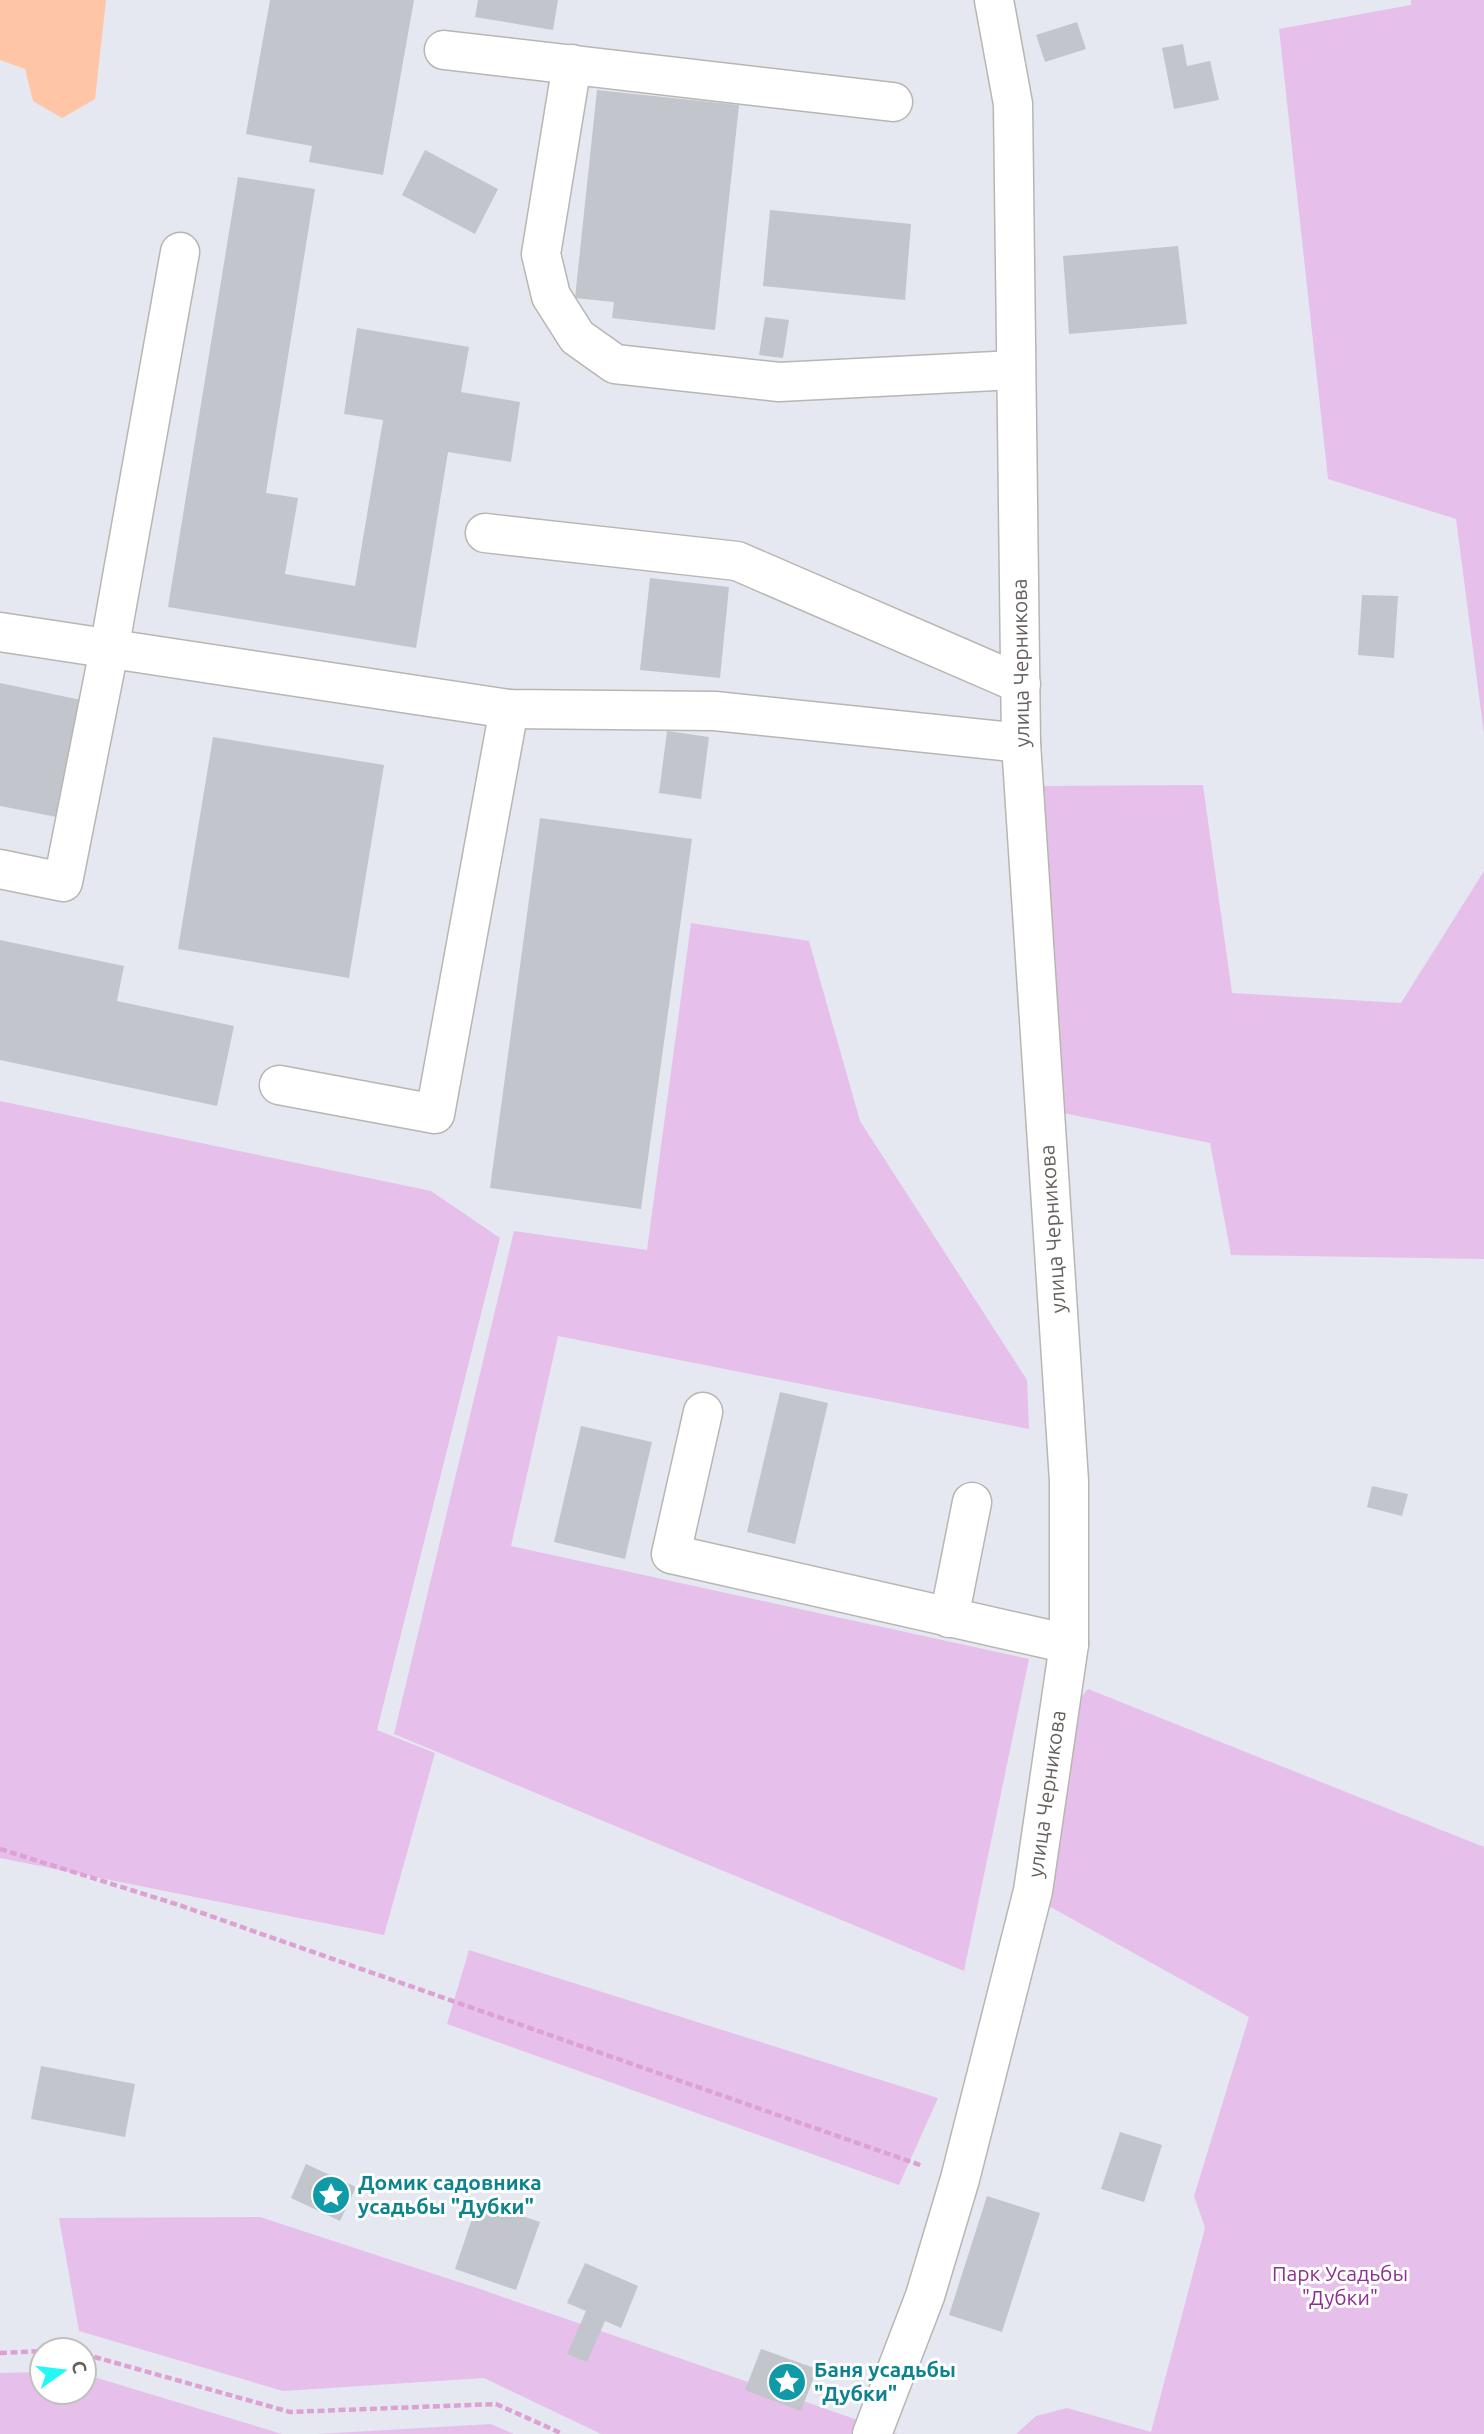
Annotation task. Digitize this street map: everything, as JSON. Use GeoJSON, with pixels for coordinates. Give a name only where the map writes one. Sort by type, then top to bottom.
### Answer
{"type":"FeatureCollection","features":[{"type":"Feature","properties":{"kind":"street","name":"улица Черникова"},"geometry":{"type":"LineString","coordinates":[[872,2434],[925,2296],[960,2179],[1033,1891],[1069,1644],[1069,1481],[1021,743],[1013,104],[994,0]]}},
{"type":"Feature","properties":{"kind":"street"},"geometry":{"type":"LineString","coordinates":[[444,50],[893,102]]}},
{"type":"Feature","properties":{"kind":"street"},"geometry":{"type":"LineString","coordinates":[[572,64],[541,254],[551,296],[577,337],[614,364],[779,382],[1015,370]]}},
{"type":"Feature","properties":{"kind":"street"},"geometry":{"type":"LineString","coordinates":[[0,869],[63,882],[110,650],[180,252]]}},
{"type":"Feature","properties":{"kind":"street"},"geometry":{"type":"LineString","coordinates":[[485,533],[737,561],[1021,684]]}},
{"type":"Feature","properties":{"kind":"street"},"geometry":{"type":"LineString","coordinates":[[0,632],[509,709],[715,711],[1021,743]]}},
{"type":"Feature","properties":{"kind":"street"},"geometry":{"type":"LineString","coordinates":[[279,1085],[435,1114],[509,709]]}},
{"type":"Feature","properties":{"kind":"street"},"geometry":{"type":"LineString","coordinates":[[703,1412],[671,1554],[1069,1644]]}},
{"type":"Feature","properties":{"kind":"street"},"geometry":{"type":"LineString","coordinates":[[949,1618],[972,1502]]}},
{"type":"Feature","properties":{"kind":"path"},"geometry":{"type":"LineString","coordinates":[[0,1849],[179,1905],[960,2179]]}},
{"type":"Feature","properties":{"kind":"path"},"geometry":{"type":"LineString","coordinates":[[0,2353],[28,2352]]}},
{"type":"Feature","properties":{"kind":"path"},"geometry":{"type":"LineString","coordinates":[[98,2358],[290,2412],[496,2404],[563,2434]]}},
{"type":"Feature","properties":{"kind":"green space"},"geometry":{"type":"Polygon","coordinates":[[[1411,0],[1484,0],[1484,734],[1456,519],[1328,479],[1279,29],[1411,5],[1411,0]]]}},
{"type":"Feature","properties":{"kind":"green space"},"geometry":{"type":"Polygon","coordinates":[[[1203,785],[1232,993],[1401,1003],[1484,871],[1484,1259],[1231,1255],[1210,1143],[1063,1113],[1038,786],[1203,785]]]}},
{"type":"Feature","properties":{"kind":"green space"},"geometry":{"type":"Polygon","coordinates":[[[691,923],[809,941],[860,1121],[1027,1380],[1029,1429],[558,1336],[511,1546],[1029,1659],[964,1971],[394,1734],[514,1231],[647,1250],[691,923]]]}},
{"type":"Feature","properties":{"kind":"green space"},"geometry":{"type":"Polygon","coordinates":[[[0,1101],[431,1191],[500,1238],[377,1730],[435,1753],[384,1935],[0,1858],[0,1101]]]}},
{"type":"Feature","properties":{"kind":"green space","name":"Парк Усадьбы \"Дубки\""},"geometry":{"type":"Polygon","coordinates":[[[1088,1689],[1484,1847],[1484,2434],[1016,2434],[1036,2416],[1067,2408],[1151,2432],[1205,2228],[1194,2196],[1249,2017],[1027,1894],[1054,1729],[1088,1689]]]}},
{"type":"Feature","properties":{"kind":"green space"},"geometry":{"type":"Polygon","coordinates":[[[469,1950],[938,2098],[899,2185],[447,2024],[469,1950]]]}},
{"type":"Feature","properties":{"kind":"green space"},"geometry":{"type":"Polygon","coordinates":[[[260,2217],[477,2288],[898,2434],[601,2434],[484,2378],[283,2391],[79,2331],[59,2218],[260,2217]]]}},
{"type":"Feature","properties":{"kind":"green space"},"geometry":{"type":"Polygon","coordinates":[[[28,2372],[28,2406],[98,2406],[98,2378],[282,2434],[0,2434],[0,2373],[28,2372]]]}},
{"type":"Feature","properties":{"kind":"green space"},"geometry":{"type":"Polygon","coordinates":[[[491,2424],[514,2434],[317,2434],[491,2424]]]}},
{"type":"Feature","properties":{"kind":"shaded area"},"geometry":{"type":"Polygon","coordinates":[[[0,0],[106,0],[95,99],[62,118],[33,101],[25,69],[0,60],[0,0]]]}},
{"type":"Feature","properties":{"kind":"building"},"geometry":{"type":"Polygon","coordinates":[[[270,0],[414,0],[383,175],[309,162],[312,146],[246,134],[270,0]]]}},
{"type":"Feature","properties":{"kind":"building"},"geometry":{"type":"Polygon","coordinates":[[[478,0],[558,0],[553,30],[475,17],[478,0]]]}},
{"type":"Feature","properties":{"kind":"building"},"geometry":{"type":"Polygon","coordinates":[[[1077,22],[1086,49],[1045,62],[1036,35],[1077,22]]]}},
{"type":"Feature","properties":{"kind":"building"},"geometry":{"type":"Polygon","coordinates":[[[1183,44],[1187,66],[1210,61],[1219,100],[1174,109],[1162,48],[1183,44]]]}},
{"type":"Feature","properties":{"kind":"building"},"geometry":{"type":"Polygon","coordinates":[[[597,90],[739,105],[715,330],[612,318],[614,302],[575,298],[597,90]]]}},
{"type":"Feature","properties":{"kind":"building"},"geometry":{"type":"Polygon","coordinates":[[[425,150],[498,189],[475,234],[402,195],[425,150]]]}},
{"type":"Feature","properties":{"kind":"building"},"geometry":{"type":"Polygon","coordinates":[[[238,177],[315,189],[266,493],[298,498],[285,574],[355,586],[383,420],[344,414],[357,328],[469,347],[461,392],[520,402],[511,462],[448,452],[416,648],[168,607],[238,177]]]}},
{"type":"Feature","properties":{"kind":"building"},"geometry":{"type":"Polygon","coordinates":[[[770,210],[911,224],[905,300],[763,286],[770,210]]]}},
{"type":"Feature","properties":{"kind":"building"},"geometry":{"type":"Polygon","coordinates":[[[1178,246],[1187,324],[1069,334],[1063,256],[1178,246]]]}},
{"type":"Feature","properties":{"kind":"building"},"geometry":{"type":"Polygon","coordinates":[[[765,317],[789,320],[783,358],[759,355],[765,317]]]}},
{"type":"Feature","properties":{"kind":"building"},"geometry":{"type":"Polygon","coordinates":[[[650,578],[729,587],[720,678],[640,670],[650,578]]]}},
{"type":"Feature","properties":{"kind":"building"},"geometry":{"type":"Polygon","coordinates":[[[1362,595],[1398,596],[1394,658],[1358,655],[1362,595]]]}},
{"type":"Feature","properties":{"kind":"building"},"geometry":{"type":"Polygon","coordinates":[[[0,683],[86,701],[62,818],[0,806],[0,683]]]}},
{"type":"Feature","properties":{"kind":"building"},"geometry":{"type":"Polygon","coordinates":[[[667,731],[709,737],[701,799],[659,793],[667,731]]]}},
{"type":"Feature","properties":{"kind":"building"},"geometry":{"type":"Polygon","coordinates":[[[213,737],[384,765],[349,978],[178,949],[213,737]]]}},
{"type":"Feature","properties":{"kind":"building"},"geometry":{"type":"Polygon","coordinates":[[[540,818],[692,839],[641,1209],[490,1188],[540,818]]]}},
{"type":"Feature","properties":{"kind":"building"},"geometry":{"type":"Polygon","coordinates":[[[0,940],[124,966],[117,1001],[234,1026],[217,1106],[0,1060],[0,940]]]}},
{"type":"Feature","properties":{"kind":"building"},"geometry":{"type":"Polygon","coordinates":[[[780,1392],[828,1403],[795,1544],[747,1532],[780,1392]]]}},
{"type":"Feature","properties":{"kind":"building"},"geometry":{"type":"Polygon","coordinates":[[[581,1426],[652,1442],[625,1559],[554,1542],[581,1426]]]}},
{"type":"Feature","properties":{"kind":"building"},"geometry":{"type":"Polygon","coordinates":[[[1372,1486],[1408,1494],[1402,1516],[1367,1507],[1372,1486]]]}},
{"type":"Feature","properties":{"kind":"building"},"geometry":{"type":"Polygon","coordinates":[[[41,2066],[135,2084],[125,2137],[31,2119],[41,2066]]]}},
{"type":"Feature","properties":{"kind":"building"},"geometry":{"type":"Polygon","coordinates":[[[1120,2132],[1162,2145],[1144,2202],[1101,2189],[1120,2132]]]}},
{"type":"Feature","properties":{"kind":"building"},"geometry":{"type":"Polygon","coordinates":[[[306,2164],[356,2187],[340,2221],[291,2198],[306,2164]]]}},
{"type":"Feature","properties":{"kind":"building"},"geometry":{"type":"Polygon","coordinates":[[[987,2196],[1040,2213],[1002,2332],[949,2315],[987,2196]]]}},
{"type":"Feature","properties":{"kind":"building"},"geometry":{"type":"Polygon","coordinates":[[[478,2201],[540,2222],[516,2290],[455,2269],[478,2201]]]}},
{"type":"Feature","properties":{"kind":"building"},"geometry":{"type":"Polygon","coordinates":[[[585,2263],[638,2286],[621,2328],[605,2321],[587,2362],[567,2354],[586,2311],[567,2303],[585,2263]]]}},
{"type":"Feature","properties":{"kind":"building"},"geometry":{"type":"Polygon","coordinates":[[[761,2349],[817,2369],[801,2411],[745,2390],[761,2349]]]}},
{"type":"Feature","properties":{"kind":"place","name":"Домик садовника усадьбы \"Дубки\""},"geometry":{"type":"Point","coordinates":[331,2195]}},
{"type":"Feature","properties":{"kind":"place","name":"Баня усадьбы \"Дубки\""},"geometry":{"type":"Point","coordinates":[787,2382]}}]}
